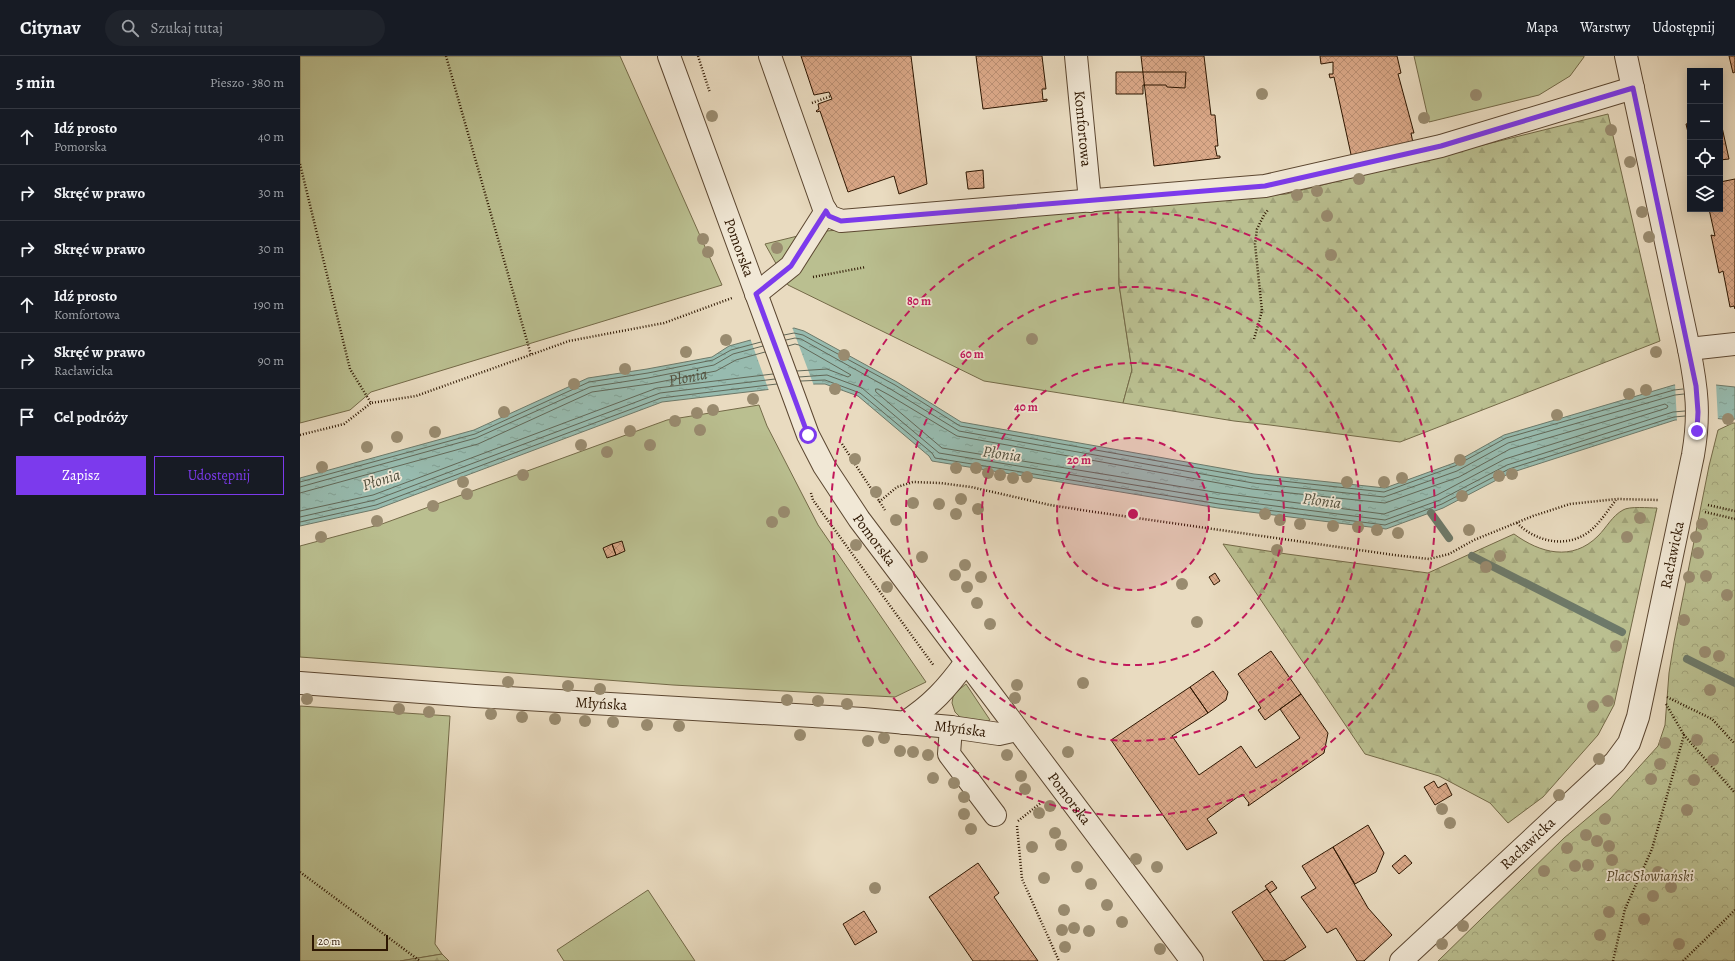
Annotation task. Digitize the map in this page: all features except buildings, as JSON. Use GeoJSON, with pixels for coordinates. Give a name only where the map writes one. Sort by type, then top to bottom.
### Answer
{"type":"FeatureCollection","features":[{"type":"Feature","properties":{"kind":"street","name":"Pomorska"},"geometry":{"type":"LineString","coordinates":[[669,56],[808,435],[824,466],[859,519],[1192,961]]}},
{"type":"Feature","properties":{"kind":"street"},"geometry":{"type":"LineString","coordinates":[[770,56],[818,193],[829,216],[841,221],[1265,186],[1441,146],[1633,88]]}},
{"type":"Feature","properties":{"kind":"street","name":"Komfortowa"},"geometry":{"type":"LineString","coordinates":[[1076,56],[1090,201]]}},
{"type":"Feature","properties":{"kind":"street","name":"Racławicka"},"geometry":{"type":"LineString","coordinates":[[1401,961],[1615,762],[1629,743],[1638,717],[1697,429],[1698,404],[1689,349],[1626,56]]}},
{"type":"Feature","properties":{"kind":"street"},"geometry":{"type":"LineString","coordinates":[[756,292],[791,266],[826,211]]}},
{"type":"Feature","properties":{"kind":"street"},"geometry":{"type":"LineString","coordinates":[[1689,349],[1735,344]]}},
{"type":"Feature","properties":{"kind":"street","name":"Młyńska"},"geometry":{"type":"LineString","coordinates":[[904,723],[928,706],[948,686],[966,662]]}},
{"type":"Feature","properties":{"kind":"street","name":"Młyńska"},"geometry":{"type":"LineString","coordinates":[[300,683],[475,696],[904,723],[951,727],[999,734],[1017,730]]}},
{"type":"Feature","properties":{"kind":"street"},"geometry":{"type":"LineString","coordinates":[[951,727],[949,754],[995,815]]}},
{"type":"Feature","properties":{"kind":"path"},"geometry":{"type":"LineString","coordinates":[[446,56],[531,355]]}},
{"type":"Feature","properties":{"kind":"path"},"geometry":{"type":"LineString","coordinates":[[300,164],[350,369],[371,403]]}},
{"type":"Feature","properties":{"kind":"path"},"geometry":{"type":"LineString","coordinates":[[1254,339],[1262,311],[1254,244],[1257,228],[1269,209]]}},
{"type":"Feature","properties":{"kind":"path"},"geometry":{"type":"LineString","coordinates":[[806,278],[866,267]]}},
{"type":"Feature","properties":{"kind":"path"},"geometry":{"type":"LineString","coordinates":[[300,436],[344,424],[371,403],[416,396],[569,341],[664,323],[756,292]]}},
{"type":"Feature","properties":{"kind":"path"},"geometry":{"type":"LineString","coordinates":[[838,438],[888,514]]}},
{"type":"Feature","properties":{"kind":"path"},"geometry":{"type":"LineString","coordinates":[[859,519],[897,487],[913,482],[940,482],[971,487],[1050,505],[1429,559],[1449,554],[1474,540],[1533,516],[1570,504],[1616,500],[1682,502],[1708,514],[1735,519]]}},
{"type":"Feature","properties":{"kind":"path"},"geometry":{"type":"LineString","coordinates":[[1517,523],[1533,536],[1544,540],[1563,542],[1578,539],[1591,530],[1616,500]]}},
{"type":"Feature","properties":{"kind":"path"},"geometry":{"type":"LineString","coordinates":[[1666,697],[1712,719],[1735,744]]}},
{"type":"Feature","properties":{"kind":"path"},"geometry":{"type":"LineString","coordinates":[[1663,700],[1684,735],[1735,793]]}},
{"type":"Feature","properties":{"kind":"path"},"geometry":{"type":"LineString","coordinates":[[1613,961],[1625,909],[1652,849],[1684,735]]}},
{"type":"Feature","properties":{"kind":"path"},"geometry":{"type":"LineString","coordinates":[[1045,800],[1017,822],[1022,879],[1059,961]]}},
{"type":"Feature","properties":{"kind":"path"},"geometry":{"type":"LineString","coordinates":[[300,872],[420,961]]}},
{"type":"Feature","properties":{"kind":"path"},"geometry":{"type":"LineString","coordinates":[[1684,961],[1735,910]]}},
{"type":"Feature","properties":{"kind":"green space"},"geometry":{"type":"Polygon","coordinates":[[[300,56],[620,56],[722,285],[371,392],[350,410],[300,423],[300,56]]]}},
{"type":"Feature","properties":{"kind":"green space"},"geometry":{"type":"Polygon","coordinates":[[[1414,56],[1584,57],[1570,76],[1539,95],[1429,122],[1414,56]]]}},
{"type":"Feature","properties":{"kind":"green space"},"geometry":{"type":"Polygon","coordinates":[[[1608,114],[1660,341],[1400,442],[1234,421],[1123,403],[1132,370],[1119,284],[1118,207],[1286,194],[1608,114]]]}},
{"type":"Feature","properties":{"kind":"green space"},"geometry":{"type":"Polygon","coordinates":[[[1118,207],[1119,284],[1132,370],[1123,403],[984,381],[788,285],[765,244],[814,232],[1118,207]]]}},
{"type":"Feature","properties":{"kind":"green space"},"geometry":{"type":"Polygon","coordinates":[[[759,405],[767,426],[818,525],[926,682],[895,697],[673,685],[300,657],[300,546],[382,524],[667,420],[759,405]]]}},
{"type":"Feature","properties":{"kind":"green space","name":"Plac Słowiański"},"geometry":{"type":"Polygon","coordinates":[[[1735,423],[1735,961],[1438,961],[1564,838],[1610,799],[1658,746],[1665,725],[1669,673],[1674,642],[1709,466],[1718,430],[1735,423]]]}},
{"type":"Feature","properties":{"kind":"green space"},"geometry":{"type":"Polygon","coordinates":[[[1634,508],[1657,508],[1614,705],[1598,735],[1543,797],[1508,823],[1490,803],[1439,776],[1365,754],[1223,544],[1428,573],[1514,534],[1524,541],[1545,550],[1567,552],[1578,549],[1588,544],[1598,536],[1619,512],[1634,508]]]}},
{"type":"Feature","properties":{"kind":"green space"},"geometry":{"type":"Polygon","coordinates":[[[966,684],[990,720],[986,722],[963,720],[955,712],[952,703],[953,697],[956,692],[966,684]]]}},
{"type":"Feature","properties":{"kind":"green space"},"geometry":{"type":"Polygon","coordinates":[[[300,706],[450,716],[435,944],[442,954],[400,961],[300,961],[300,706]]]}},
{"type":"Feature","properties":{"kind":"green space"},"geometry":{"type":"Polygon","coordinates":[[[648,890],[695,961],[564,961],[557,950],[648,890]]]}},
{"type":"Feature","properties":{"kind":"green space"},"geometry":{"type":"Polygon","coordinates":[[[442,954],[449,961],[400,961],[442,954]]]}},
{"type":"Feature","properties":{"kind":"water","name":"Płonia"},"geometry":{"type":"Polygon","coordinates":[[[794,328],[804,331],[897,382],[961,422],[1254,474],[1385,488],[1454,463],[1504,435],[1674,385],[1716,385],[1735,387],[1735,419],[1729,420],[1714,418],[1675,420],[1510,473],[1443,508],[1386,529],[1218,508],[932,461],[929,456],[858,396],[825,384],[815,384],[662,402],[377,509],[300,526],[300,478],[474,430],[588,378],[712,357],[729,346],[794,328]]]}},
{"type":"Feature","properties":{"kind":"pier"},"geometry":{"type":"Polygon","coordinates":[[[792,327],[814,386],[769,391],[750,338],[792,327]]]}},
{"type":"Feature","properties":{"kind":"pier"},"geometry":{"type":"Polygon","coordinates":[[[1675,383],[1716,383],[1718,421],[1677,422],[1675,383]]]}},
{"type":"Feature","properties":{"kind":"waterway"},"geometry":{"type":"LineString","coordinates":[[1431,513],[1449,538]]}},
{"type":"Feature","properties":{"kind":"waterway"},"geometry":{"type":"LineString","coordinates":[[1472,556],[1622,632]]}},
{"type":"Feature","properties":{"kind":"waterway"},"geometry":{"type":"LineString","coordinates":[[1687,659],[1735,683]]}},
{"type":"Feature","properties":{"kind":"route"},"geometry":{"type":"LineString","coordinates":[[808,435],[756,294],[791,266],[826,211],[829,216],[841,221],[1265,186],[1441,146],[1633,88],[1696,386],[1698,412],[1697,431]]}}]}
